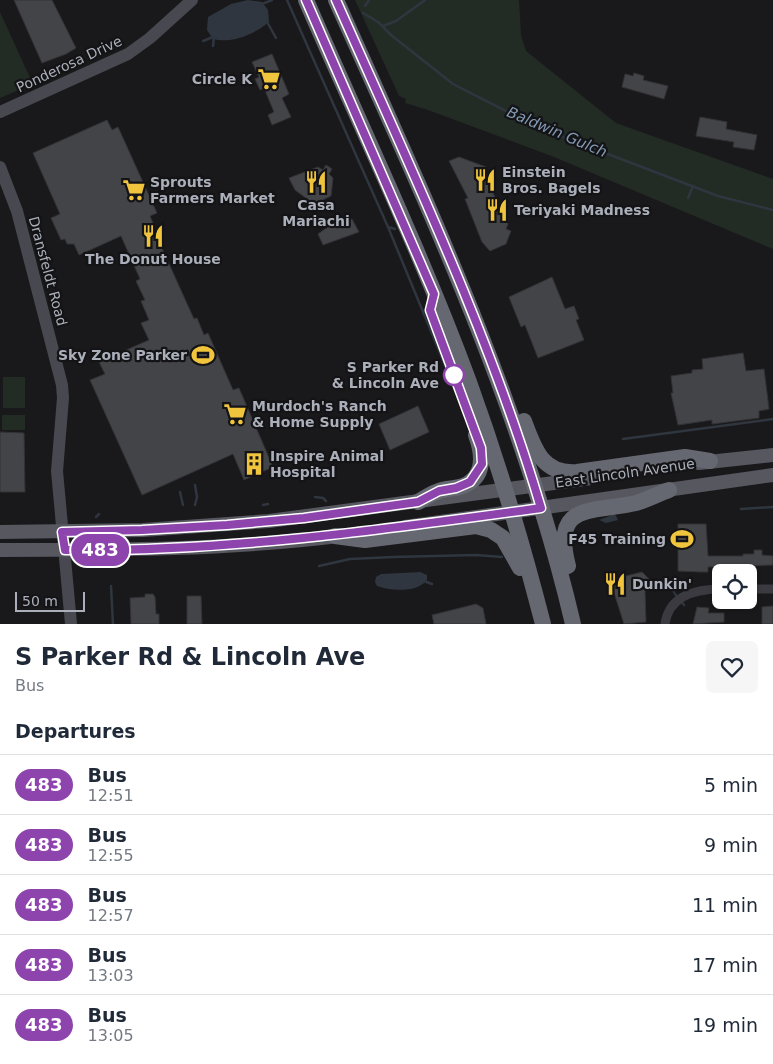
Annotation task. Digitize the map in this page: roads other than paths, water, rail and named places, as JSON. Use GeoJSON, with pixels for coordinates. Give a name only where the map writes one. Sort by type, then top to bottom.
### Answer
{"type":"FeatureCollection","features":[{"type":"Feature","properties":{"kind":"highway"},"geometry":{"type":"LineString","coordinates":[[306,0],[434,294],[468,382],[506,489],[543,624]]}},
{"type":"Feature","properties":{"kind":"highway"},"geometry":{"type":"LineString","coordinates":[[336,0],[457,274],[502,390],[541,508],[573,624]]}},
{"type":"Feature","properties":{"kind":"highway"},"geometry":{"type":"LineString","coordinates":[[418,502],[439,491],[466,485],[477,474],[483,460],[481,448],[430,310],[434,294]]}},
{"type":"Feature","properties":{"kind":"highway"},"geometry":{"type":"LineString","coordinates":[[502,390],[517,401],[539,457],[558,471],[577,472],[685,457],[710,461]]}},
{"type":"Feature","properties":{"kind":"highway"},"geometry":{"type":"LineString","coordinates":[[583,624],[564,548],[563,539],[567,526],[584,511],[636,503],[669,490]]}},
{"type":"Feature","properties":{"kind":"highway"},"geometry":{"type":"LineString","coordinates":[[335,536],[365,540],[480,527],[492,530],[503,538],[511,548],[517,566],[531,577]]}},
{"type":"Feature","properties":{"kind":"main road","name":"East Lincoln Avenue"},"geometry":{"type":"LineString","coordinates":[[0,532],[142,530],[227,525],[298,518],[710,461],[773,455]]}},
{"type":"Feature","properties":{"kind":"main road","name":"East Lincoln Avenue"},"geometry":{"type":"LineString","coordinates":[[0,550],[212,547],[335,536],[773,475]]}},
{"type":"Feature","properties":{"kind":"street","name":"Ponderosa Drive"},"geometry":{"type":"LineString","coordinates":[[0,112],[128,54],[150,38],[192,0]]}},
{"type":"Feature","properties":{"kind":"street","name":"Dransfeldt Road"},"geometry":{"type":"LineString","coordinates":[[0,167],[17,211],[61,380],[63,402],[57,467],[71,624]]}},
{"type":"Feature","properties":{"kind":"street"},"geometry":{"type":"LineString","coordinates":[[665,624],[670,610],[679,600],[696,590],[712,589]]}},
{"type":"Feature","properties":{"kind":"street"},"geometry":{"type":"LineString","coordinates":[[757,589],[773,589]]}},
{"type":"Feature","properties":{"kind":"waterway"},"geometry":{"type":"LineString","coordinates":[[262,4],[272,0]]}},
{"type":"Feature","properties":{"kind":"waterway"},"geometry":{"type":"LineString","coordinates":[[287,0],[388,227],[447,370]]}},
{"type":"Feature","properties":{"kind":"waterway"},"geometry":{"type":"LineString","coordinates":[[365,6],[369,0]]}},
{"type":"Feature","properties":{"kind":"waterway"},"geometry":{"type":"LineString","coordinates":[[383,26],[396,21],[425,0]]}},
{"type":"Feature","properties":{"kind":"waterway","name":"Baldwin Gulch"},"geometry":{"type":"LineString","coordinates":[[363,13],[378,22],[391,35],[453,84],[537,127],[718,196],[773,210]]}},
{"type":"Feature","properties":{"kind":"waterway"},"geometry":{"type":"LineString","coordinates":[[266,20],[276,38]]}},
{"type":"Feature","properties":{"kind":"waterway"},"geometry":{"type":"LineString","coordinates":[[203,41],[213,37]]}},
{"type":"Feature","properties":{"kind":"waterway"},"geometry":{"type":"LineString","coordinates":[[213,46],[214,37]]}},
{"type":"Feature","properties":{"kind":"waterway"},"geometry":{"type":"LineString","coordinates":[[688,198],[693,186]]}},
{"type":"Feature","properties":{"kind":"waterway"},"geometry":{"type":"LineString","coordinates":[[388,227],[395,229]]}},
{"type":"Feature","properties":{"kind":"waterway"},"geometry":{"type":"LineString","coordinates":[[623,439],[773,419]]}},
{"type":"Feature","properties":{"kind":"waterway"},"geometry":{"type":"LineString","coordinates":[[195,485],[197,497],[195,505]]}},
{"type":"Feature","properties":{"kind":"waterway"},"geometry":{"type":"LineString","coordinates":[[180,492],[183,505]]}},
{"type":"Feature","properties":{"kind":"waterway"},"geometry":{"type":"LineString","coordinates":[[315,497],[323,498],[326,501]]}},
{"type":"Feature","properties":{"kind":"waterway"},"geometry":{"type":"LineString","coordinates":[[263,505],[268,504]]}},
{"type":"Feature","properties":{"kind":"waterway"},"geometry":{"type":"LineString","coordinates":[[741,509],[773,507]]}},
{"type":"Feature","properties":{"kind":"waterway"},"geometry":{"type":"LineString","coordinates":[[96,517],[99,514]]}},
{"type":"Feature","properties":{"kind":"waterway"},"geometry":{"type":"LineString","coordinates":[[319,566],[350,559],[476,555],[502,557]]}},
{"type":"Feature","properties":{"kind":"waterway"},"geometry":{"type":"LineString","coordinates":[[424,581],[432,584]]}},
{"type":"Feature","properties":{"kind":"waterway"},"geometry":{"type":"LineString","coordinates":[[111,586],[113,624]]}},
{"type":"Feature","properties":{"kind":"waterway"},"geometry":{"type":"LineString","coordinates":[[670,586],[674,592]]}},
{"type":"Feature","properties":{"kind":"waterway"},"geometry":{"type":"LineString","coordinates":[[675,594],[684,605]]}},
{"type":"Feature","properties":{"kind":"place","name":"Circle K"},"geometry":{"type":"Point","coordinates":[269,79]}},
{"type":"Feature","properties":{"kind":"place","name":"Einstein Bros. Bagels"},"geometry":{"type":"Point","coordinates":[485,180]}},
{"type":"Feature","properties":{"kind":"place","name":"Casa Mariachi"},"geometry":{"type":"Point","coordinates":[316,182]}},
{"type":"Feature","properties":{"kind":"place","name":"Sprouts Farmers Market"},"geometry":{"type":"Point","coordinates":[134,190]}},
{"type":"Feature","properties":{"kind":"place","name":"Teriyaki Madness"},"geometry":{"type":"Point","coordinates":[497,210]}},
{"type":"Feature","properties":{"kind":"place","name":"The Donut House"},"geometry":{"type":"Point","coordinates":[153,236]}},
{"type":"Feature","properties":{"kind":"place","name":"Sky Zone Parker"},"geometry":{"type":"Point","coordinates":[203,355]}},
{"type":"Feature","properties":{"kind":"place","name":"S Parker Rd & Lincoln Ave"},"geometry":{"type":"Point","coordinates":[454,375]}},
{"type":"Feature","properties":{"kind":"place","name":"Murdoch's Ranch & Home Supply"},"geometry":{"type":"Point","coordinates":[235,414]}},
{"type":"Feature","properties":{"kind":"place","name":"Inspire Animal Hospital"},"geometry":{"type":"Point","coordinates":[254,464]}},
{"type":"Feature","properties":{"kind":"place","name":"F45 Training"},"geometry":{"type":"Point","coordinates":[682,539]}},
{"type":"Feature","properties":{"kind":"place","name":"Dunkin'"},"geometry":{"type":"Point","coordinates":[615,584]}}]}
